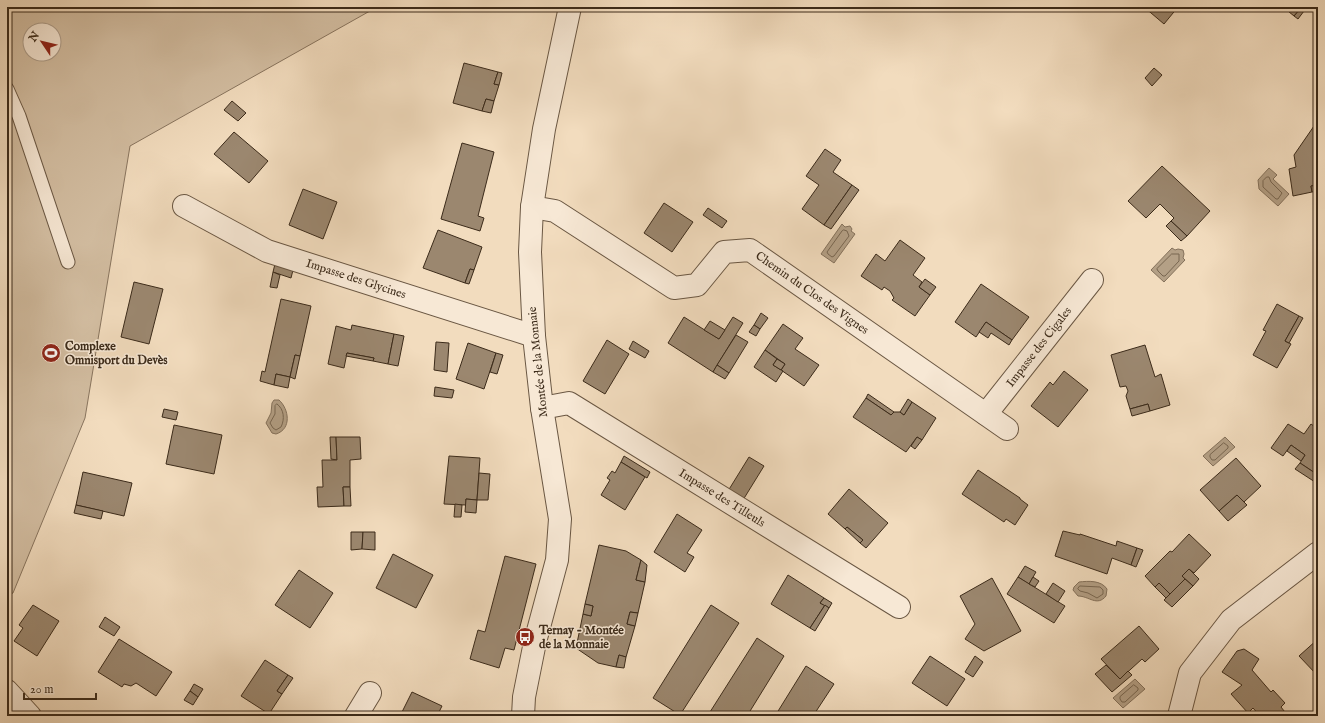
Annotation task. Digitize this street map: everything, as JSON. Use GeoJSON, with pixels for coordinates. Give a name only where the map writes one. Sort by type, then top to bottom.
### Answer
{"type":"FeatureCollection","features":[{"type":"Feature","properties":{"kind":"street","name":"Montée de la Monnaie"},"geometry":{"type":"LineString","coordinates":[[523,716],[524,697],[535,642],[557,560],[560,519],[542,408],[534,336],[530,252],[532,207],[544,129],[570,7]]}},
{"type":"Feature","properties":{"kind":"street","name":"Impasse des Glycines"},"geometry":{"type":"LineString","coordinates":[[184,206],[267,251],[534,336]]}},
{"type":"Feature","properties":{"kind":"street","name":"Chemin du Clos des Vignes"},"geometry":{"type":"LineString","coordinates":[[532,207],[555,211],[674,288],[698,285],[724,252],[750,250],[1007,428]]}},
{"type":"Feature","properties":{"kind":"street","name":"Impasse des Cigales"},"geometry":{"type":"LineString","coordinates":[[986,414],[1092,280]]}},
{"type":"Feature","properties":{"kind":"street","name":"Impasse des Tilleuls"},"geometry":{"type":"LineString","coordinates":[[542,408],[569,403],[899,607]]}},
{"type":"Feature","properties":{"kind":"street"},"geometry":{"type":"LineString","coordinates":[[1178,716],[1190,673],[1231,620],[1318,553]]}},
{"type":"Feature","properties":{"kind":"street"},"geometry":{"type":"LineString","coordinates":[[7,691],[30,716]]}},
{"type":"Feature","properties":{"kind":"street"},"geometry":{"type":"LineString","coordinates":[[356,716],[370,693]]}},
{"type":"Feature","properties":{"kind":"lane"},"geometry":{"type":"LineString","coordinates":[[7,89],[19,116],[68,262]]}},
{"type":"Feature","properties":{"kind":"shaded area","name":"Complexe Omnisport du Devès"},"geometry":{"type":"Polygon","coordinates":[[[7,7],[377,7],[130,146],[85,418],[13,593],[7,596],[7,7]]]}},
{"type":"Feature","properties":{"kind":"water"},"geometry":{"type":"Polygon","coordinates":[[[1269,168],[1277,175],[1273,179],[1289,194],[1278,206],[1259,189],[1258,180],[1269,168]]]}},
{"type":"Feature","properties":{"kind":"water"},"geometry":{"type":"Polygon","coordinates":[[[842,224],[845,227],[850,226],[852,229],[851,231],[855,234],[834,263],[821,254],[842,224]]]}},
{"type":"Feature","properties":{"kind":"water"},"geometry":{"type":"Polygon","coordinates":[[[1172,248],[1175,250],[1183,250],[1183,258],[1185,260],[1164,282],[1151,270],[1172,248]]]}},
{"type":"Feature","properties":{"kind":"water"},"geometry":{"type":"Polygon","coordinates":[[[274,400],[279,400],[287,413],[287,423],[285,428],[276,434],[272,433],[266,423],[271,413],[272,403],[274,400]]]}},
{"type":"Feature","properties":{"kind":"water"},"geometry":{"type":"Polygon","coordinates":[[[1225,437],[1235,447],[1213,466],[1203,456],[1225,437]]]}},
{"type":"Feature","properties":{"kind":"water"},"geometry":{"type":"Polygon","coordinates":[[[1090,581],[1101,584],[1107,589],[1106,596],[1099,601],[1096,601],[1078,596],[1073,590],[1079,582],[1090,581]]]}},
{"type":"Feature","properties":{"kind":"water"},"geometry":{"type":"Polygon","coordinates":[[[1135,679],[1145,689],[1123,708],[1113,698],[1135,679]]]}},
{"type":"Feature","properties":{"kind":"building"},"geometry":{"type":"Polygon","coordinates":[[[1144,7],[1178,7],[1164,24],[1144,7]]]}},
{"type":"Feature","properties":{"kind":"building"},"geometry":{"type":"Polygon","coordinates":[[[1283,7],[1302,7],[1294,16],[1283,7]]]}},
{"type":"Feature","properties":{"kind":"building"},"geometry":{"type":"Polygon","coordinates":[[[1302,7],[1307,7],[1298,19],[1294,16],[1302,7]]]}},
{"type":"Feature","properties":{"kind":"building"},"geometry":{"type":"Polygon","coordinates":[[[464,63],[498,72],[494,84],[499,85],[494,101],[486,99],[482,111],[453,103],[464,63]]]}},
{"type":"Feature","properties":{"kind":"building"},"geometry":{"type":"Polygon","coordinates":[[[1154,68],[1162,75],[1152,86],[1145,78],[1154,68]]]}},
{"type":"Feature","properties":{"kind":"building"},"geometry":{"type":"Polygon","coordinates":[[[498,72],[502,73],[499,85],[494,84],[498,72]]]}},
{"type":"Feature","properties":{"kind":"building"},"geometry":{"type":"Polygon","coordinates":[[[486,99],[494,101],[491,113],[482,111],[486,99]]]}},
{"type":"Feature","properties":{"kind":"building"},"geometry":{"type":"Polygon","coordinates":[[[232,101],[246,113],[238,121],[224,110],[232,101]]]}},
{"type":"Feature","properties":{"kind":"building"},"geometry":{"type":"Polygon","coordinates":[[[1314,126],[1318,129],[1318,185],[1311,186],[1312,192],[1293,196],[1289,169],[1296,167],[1294,155],[1314,126]]]}},
{"type":"Feature","properties":{"kind":"building"},"geometry":{"type":"Polygon","coordinates":[[[234,132],[268,161],[249,183],[214,154],[234,132]]]}},
{"type":"Feature","properties":{"kind":"building"},"geometry":{"type":"Polygon","coordinates":[[[462,143],[494,152],[478,216],[484,218],[480,231],[441,219],[462,143]]]}},
{"type":"Feature","properties":{"kind":"building"},"geometry":{"type":"Polygon","coordinates":[[[825,149],[841,160],[833,172],[852,185],[824,225],[802,209],[819,185],[806,176],[825,149]]]}},
{"type":"Feature","properties":{"kind":"building"},"geometry":{"type":"Polygon","coordinates":[[[1162,166],[1210,211],[1187,236],[1171,221],[1174,218],[1160,204],[1146,218],[1128,201],[1162,166]]]}},
{"type":"Feature","properties":{"kind":"building"},"geometry":{"type":"Polygon","coordinates":[[[852,185],[859,190],[831,229],[824,225],[852,185]]]}},
{"type":"Feature","properties":{"kind":"building"},"geometry":{"type":"Polygon","coordinates":[[[1318,185],[1318,191],[1312,192],[1311,186],[1318,185]]]}},
{"type":"Feature","properties":{"kind":"building"},"geometry":{"type":"Polygon","coordinates":[[[303,189],[337,202],[323,239],[289,225],[303,189]]]}},
{"type":"Feature","properties":{"kind":"building"},"geometry":{"type":"Polygon","coordinates":[[[664,203],[693,222],[672,252],[644,233],[664,203]]]}},
{"type":"Feature","properties":{"kind":"building"},"geometry":{"type":"Polygon","coordinates":[[[708,208],[727,221],[722,228],[703,215],[708,208]]]}},
{"type":"Feature","properties":{"kind":"building"},"geometry":{"type":"Polygon","coordinates":[[[1171,221],[1187,236],[1181,241],[1166,226],[1171,221]]]}},
{"type":"Feature","properties":{"kind":"building"},"geometry":{"type":"Polygon","coordinates":[[[438,230],[482,247],[474,270],[470,269],[465,283],[423,268],[438,230]]]}},
{"type":"Feature","properties":{"kind":"building"},"geometry":{"type":"Polygon","coordinates":[[[900,240],[925,258],[913,275],[922,282],[919,287],[930,295],[915,316],[892,300],[894,298],[890,291],[884,287],[882,290],[861,276],[876,254],[885,261],[900,240]]]}},
{"type":"Feature","properties":{"kind":"building"},"geometry":{"type":"Polygon","coordinates":[[[275,264],[293,270],[291,278],[273,272],[275,264]]]}},
{"type":"Feature","properties":{"kind":"building"},"geometry":{"type":"Polygon","coordinates":[[[470,269],[474,270],[469,284],[465,283],[470,269]]]}},
{"type":"Feature","properties":{"kind":"building"},"geometry":{"type":"Polygon","coordinates":[[[273,272],[280,275],[277,288],[270,287],[273,272]]]}},
{"type":"Feature","properties":{"kind":"building"},"geometry":{"type":"Polygon","coordinates":[[[925,279],[936,287],[930,295],[919,287],[925,279]]]}},
{"type":"Feature","properties":{"kind":"building"},"geometry":{"type":"Polygon","coordinates":[[[134,282],[163,289],[149,344],[121,337],[134,282]]]}},
{"type":"Feature","properties":{"kind":"building"},"geometry":{"type":"Polygon","coordinates":[[[981,284],[1029,317],[1012,340],[986,322],[976,337],[955,322],[981,284]]]}},
{"type":"Feature","properties":{"kind":"building"},"geometry":{"type":"Polygon","coordinates":[[[281,299],[311,306],[300,356],[295,355],[290,377],[276,374],[274,385],[260,381],[262,371],[265,372],[281,299]]]}},
{"type":"Feature","properties":{"kind":"building"},"geometry":{"type":"Polygon","coordinates":[[[1277,304],[1299,316],[1285,341],[1291,344],[1277,368],[1253,355],[1266,331],[1263,330],[1277,304]]]}},
{"type":"Feature","properties":{"kind":"building"},"geometry":{"type":"Polygon","coordinates":[[[761,313],[768,318],[760,329],[754,325],[761,313]]]}},
{"type":"Feature","properties":{"kind":"building"},"geometry":{"type":"Polygon","coordinates":[[[1299,316],[1303,318],[1289,343],[1285,341],[1299,316]]]}},
{"type":"Feature","properties":{"kind":"building"},"geometry":{"type":"Polygon","coordinates":[[[684,317],[719,339],[733,317],[743,323],[713,372],[668,343],[684,317]]]}},
{"type":"Feature","properties":{"kind":"building"},"geometry":{"type":"Polygon","coordinates":[[[710,321],[725,330],[719,339],[704,330],[710,321]]]}},
{"type":"Feature","properties":{"kind":"building"},"geometry":{"type":"Polygon","coordinates":[[[986,322],[1012,340],[1009,345],[991,333],[988,338],[979,332],[986,322]]]}},
{"type":"Feature","properties":{"kind":"building"},"geometry":{"type":"Polygon","coordinates":[[[783,324],[803,338],[795,349],[819,365],[804,386],[781,370],[785,364],[765,350],[783,324]]]}},
{"type":"Feature","properties":{"kind":"building"},"geometry":{"type":"Polygon","coordinates":[[[352,325],[394,334],[388,364],[373,361],[374,358],[347,353],[344,368],[328,364],[336,326],[351,330],[352,325]]]}},
{"type":"Feature","properties":{"kind":"building"},"geometry":{"type":"Polygon","coordinates":[[[754,325],[760,329],[756,336],[749,332],[754,325]]]}},
{"type":"Feature","properties":{"kind":"building"},"geometry":{"type":"Polygon","coordinates":[[[394,334],[404,336],[398,366],[388,364],[394,334]]]}},
{"type":"Feature","properties":{"kind":"building"},"geometry":{"type":"Polygon","coordinates":[[[736,335],[748,342],[729,373],[717,365],[736,335]]]}},
{"type":"Feature","properties":{"kind":"building"},"geometry":{"type":"Polygon","coordinates":[[[607,340],[629,354],[605,394],[583,381],[607,340]]]}},
{"type":"Feature","properties":{"kind":"building"},"geometry":{"type":"Polygon","coordinates":[[[633,341],[649,351],[645,358],[629,349],[633,341]]]}},
{"type":"Feature","properties":{"kind":"building"},"geometry":{"type":"Polygon","coordinates":[[[436,342],[449,343],[447,372],[434,370],[436,342]]]}},
{"type":"Feature","properties":{"kind":"building"},"geometry":{"type":"Polygon","coordinates":[[[468,343],[496,353],[484,389],[456,379],[468,343]]]}},
{"type":"Feature","properties":{"kind":"building"},"geometry":{"type":"Polygon","coordinates":[[[1145,345],[1155,377],[1161,374],[1170,405],[1150,411],[1148,404],[1130,409],[1126,396],[1128,391],[1126,386],[1120,387],[1111,355],[1145,345]]]}},
{"type":"Feature","properties":{"kind":"building"},"geometry":{"type":"Polygon","coordinates":[[[765,350],[777,359],[773,365],[783,371],[776,382],[754,367],[765,350]]]}},
{"type":"Feature","properties":{"kind":"building"},"geometry":{"type":"Polygon","coordinates":[[[347,353],[374,358],[373,361],[346,356],[347,353]]]}},
{"type":"Feature","properties":{"kind":"building"},"geometry":{"type":"Polygon","coordinates":[[[496,353],[503,355],[497,374],[490,372],[496,353]]]}},
{"type":"Feature","properties":{"kind":"building"},"geometry":{"type":"Polygon","coordinates":[[[295,355],[300,356],[295,379],[290,377],[295,355]]]}},
{"type":"Feature","properties":{"kind":"building"},"geometry":{"type":"Polygon","coordinates":[[[777,359],[785,364],[781,370],[773,365],[777,359]]]}},
{"type":"Feature","properties":{"kind":"building"},"geometry":{"type":"Polygon","coordinates":[[[717,365],[729,373],[725,379],[713,372],[717,365]]]}},
{"type":"Feature","properties":{"kind":"building"},"geometry":{"type":"Polygon","coordinates":[[[1064,371],[1088,390],[1058,427],[1031,406],[1050,382],[1053,385],[1064,371]]]}},
{"type":"Feature","properties":{"kind":"building"},"geometry":{"type":"Polygon","coordinates":[[[276,374],[290,377],[288,388],[274,385],[276,374]]]}},
{"type":"Feature","properties":{"kind":"building"},"geometry":{"type":"Polygon","coordinates":[[[435,387],[454,390],[452,398],[434,396],[435,387]]]}},
{"type":"Feature","properties":{"kind":"building"},"geometry":{"type":"Polygon","coordinates":[[[868,394],[894,412],[891,415],[866,398],[868,394]]]}},
{"type":"Feature","properties":{"kind":"building"},"geometry":{"type":"Polygon","coordinates":[[[866,398],[891,415],[894,412],[900,412],[904,415],[912,402],[936,418],[922,440],[917,437],[906,452],[853,417],[866,398]]]}},
{"type":"Feature","properties":{"kind":"building"},"geometry":{"type":"Polygon","coordinates":[[[908,399],[912,402],[904,415],[900,412],[908,399]]]}},
{"type":"Feature","properties":{"kind":"building"},"geometry":{"type":"Polygon","coordinates":[[[1148,404],[1150,411],[1132,416],[1130,409],[1148,404]]]}},
{"type":"Feature","properties":{"kind":"building"},"geometry":{"type":"Polygon","coordinates":[[[164,409],[178,412],[176,420],[162,417],[164,409]]]}},
{"type":"Feature","properties":{"kind":"building"},"geometry":{"type":"Polygon","coordinates":[[[1288,424],[1304,434],[1311,424],[1318,429],[1318,475],[1300,463],[1305,455],[1291,445],[1283,456],[1271,448],[1288,424]]]}},
{"type":"Feature","properties":{"kind":"building"},"geometry":{"type":"Polygon","coordinates":[[[174,425],[222,435],[214,474],[166,464],[174,425]]]}},
{"type":"Feature","properties":{"kind":"building"},"geometry":{"type":"Polygon","coordinates":[[[330,437],[336,437],[337,460],[331,459],[330,437]]]}},
{"type":"Feature","properties":{"kind":"building"},"geometry":{"type":"Polygon","coordinates":[[[336,437],[360,437],[361,459],[350,460],[350,487],[343,487],[344,506],[318,507],[317,487],[323,487],[322,460],[337,460],[336,437]]]}},
{"type":"Feature","properties":{"kind":"building"},"geometry":{"type":"Polygon","coordinates":[[[917,437],[922,440],[915,449],[911,446],[917,437]]]}},
{"type":"Feature","properties":{"kind":"building"},"geometry":{"type":"Polygon","coordinates":[[[1291,445],[1305,455],[1301,461],[1287,451],[1291,445]]]}},
{"type":"Feature","properties":{"kind":"building"},"geometry":{"type":"Polygon","coordinates":[[[449,456],[480,458],[477,500],[466,499],[466,505],[444,504],[449,456]]]}},
{"type":"Feature","properties":{"kind":"building"},"geometry":{"type":"Polygon","coordinates":[[[624,456],[650,472],[647,478],[621,462],[624,456]]]}},
{"type":"Feature","properties":{"kind":"building"},"geometry":{"type":"Polygon","coordinates":[[[749,457],[764,466],[743,500],[728,491],[749,457]]]}},
{"type":"Feature","properties":{"kind":"building"},"geometry":{"type":"Polygon","coordinates":[[[1236,458],[1261,486],[1244,502],[1237,495],[1219,511],[1200,490],[1236,458]]]}},
{"type":"Feature","properties":{"kind":"building"},"geometry":{"type":"Polygon","coordinates":[[[621,462],[645,477],[625,510],[601,495],[610,480],[607,478],[612,471],[615,473],[621,462]]]}},
{"type":"Feature","properties":{"kind":"building"},"geometry":{"type":"Polygon","coordinates":[[[1300,463],[1318,475],[1315,482],[1295,469],[1300,463]]]}},
{"type":"Feature","properties":{"kind":"building"},"geometry":{"type":"Polygon","coordinates":[[[978,470],[1028,505],[1015,525],[1006,519],[1004,522],[962,494],[978,470]]]}},
{"type":"Feature","properties":{"kind":"building"},"geometry":{"type":"Polygon","coordinates":[[[83,472],[132,483],[124,516],[76,505],[83,472]]]}},
{"type":"Feature","properties":{"kind":"building"},"geometry":{"type":"Polygon","coordinates":[[[479,473],[490,474],[488,500],[477,500],[479,473]]]}},
{"type":"Feature","properties":{"kind":"building"},"geometry":{"type":"Polygon","coordinates":[[[343,487],[350,487],[351,506],[344,506],[343,487]]]}},
{"type":"Feature","properties":{"kind":"building"},"geometry":{"type":"Polygon","coordinates":[[[849,489],[888,523],[866,548],[860,543],[863,540],[847,527],[845,529],[828,514],[849,489]]]}},
{"type":"Feature","properties":{"kind":"building"},"geometry":{"type":"Polygon","coordinates":[[[1237,495],[1247,505],[1228,521],[1219,511],[1237,495]]]}},
{"type":"Feature","properties":{"kind":"building"},"geometry":{"type":"Polygon","coordinates":[[[466,499],[477,500],[476,513],[465,512],[466,499]]]}},
{"type":"Feature","properties":{"kind":"building"},"geometry":{"type":"Polygon","coordinates":[[[455,504],[462,505],[461,517],[454,517],[455,504]]]}},
{"type":"Feature","properties":{"kind":"building"},"geometry":{"type":"Polygon","coordinates":[[[76,505],[103,511],[101,519],[74,513],[76,505]]]}},
{"type":"Feature","properties":{"kind":"building"},"geometry":{"type":"Polygon","coordinates":[[[677,514],[702,530],[687,553],[694,557],[685,572],[654,552],[677,514]]]}},
{"type":"Feature","properties":{"kind":"building"},"geometry":{"type":"Polygon","coordinates":[[[847,527],[863,540],[860,543],[845,529],[847,527]]]}},
{"type":"Feature","properties":{"kind":"building"},"geometry":{"type":"Polygon","coordinates":[[[1063,531],[1080,534],[1116,546],[1117,541],[1137,548],[1131,565],[1112,558],[1107,574],[1055,556],[1063,531]]]}},
{"type":"Feature","properties":{"kind":"building"},"geometry":{"type":"Polygon","coordinates":[[[351,532],[363,532],[362,549],[351,550],[351,532]]]}},
{"type":"Feature","properties":{"kind":"building"},"geometry":{"type":"Polygon","coordinates":[[[363,532],[375,532],[375,550],[362,549],[363,532]]]}},
{"type":"Feature","properties":{"kind":"building"},"geometry":{"type":"Polygon","coordinates":[[[1189,534],[1211,555],[1194,573],[1189,569],[1182,576],[1185,579],[1170,594],[1159,583],[1155,587],[1145,576],[1170,551],[1172,552],[1189,534]]]}},
{"type":"Feature","properties":{"kind":"building"},"geometry":{"type":"Polygon","coordinates":[[[599,545],[626,551],[641,560],[636,580],[645,582],[638,613],[630,612],[627,624],[635,626],[626,657],[619,655],[616,667],[598,663],[576,648],[583,614],[591,616],[593,606],[585,604],[599,545]]]}},
{"type":"Feature","properties":{"kind":"building"},"geometry":{"type":"Polygon","coordinates":[[[1137,548],[1143,550],[1136,567],[1131,565],[1137,548]]]}},
{"type":"Feature","properties":{"kind":"building"},"geometry":{"type":"Polygon","coordinates":[[[393,554],[433,575],[416,608],[376,588],[393,554]]]}},
{"type":"Feature","properties":{"kind":"building"},"geometry":{"type":"Polygon","coordinates":[[[505,556],[536,564],[514,650],[505,648],[499,668],[470,659],[478,630],[485,632],[505,556]]]}},
{"type":"Feature","properties":{"kind":"building"},"geometry":{"type":"Polygon","coordinates":[[[641,560],[647,565],[645,582],[636,580],[641,560]]]}},
{"type":"Feature","properties":{"kind":"building"},"geometry":{"type":"Polygon","coordinates":[[[1025,566],[1036,572],[1029,584],[1018,577],[1025,566]]]}},
{"type":"Feature","properties":{"kind":"building"},"geometry":{"type":"Polygon","coordinates":[[[1189,569],[1199,579],[1193,586],[1182,576],[1189,569]]]}},
{"type":"Feature","properties":{"kind":"building"},"geometry":{"type":"Polygon","coordinates":[[[299,570],[333,593],[310,628],[275,605],[299,570]]]}},
{"type":"Feature","properties":{"kind":"building"},"geometry":{"type":"Polygon","coordinates":[[[788,575],[824,598],[820,603],[825,605],[810,628],[771,604],[788,575]]]}},
{"type":"Feature","properties":{"kind":"building"},"geometry":{"type":"Polygon","coordinates":[[[1018,577],[1065,606],[1054,623],[1007,594],[1018,577]]]}},
{"type":"Feature","properties":{"kind":"building"},"geometry":{"type":"Polygon","coordinates":[[[1033,577],[1039,581],[1035,587],[1029,584],[1033,577]]]}},
{"type":"Feature","properties":{"kind":"building"},"geometry":{"type":"Polygon","coordinates":[[[992,578],[1021,631],[984,651],[965,639],[975,624],[960,596],[992,578]]]}},
{"type":"Feature","properties":{"kind":"building"},"geometry":{"type":"Polygon","coordinates":[[[1185,579],[1193,586],[1172,607],[1164,600],[1185,579]]]}},
{"type":"Feature","properties":{"kind":"building"},"geometry":{"type":"Polygon","coordinates":[[[1053,583],[1065,591],[1058,602],[1046,594],[1053,583]]]}},
{"type":"Feature","properties":{"kind":"building"},"geometry":{"type":"Polygon","coordinates":[[[1159,583],[1170,594],[1166,598],[1155,587],[1159,583]]]}},
{"type":"Feature","properties":{"kind":"building"},"geometry":{"type":"Polygon","coordinates":[[[824,598],[832,603],[829,608],[820,603],[824,598]]]}},
{"type":"Feature","properties":{"kind":"building"},"geometry":{"type":"Polygon","coordinates":[[[585,604],[593,606],[591,616],[583,614],[585,604]]]}},
{"type":"Feature","properties":{"kind":"building"},"geometry":{"type":"Polygon","coordinates":[[[33,605],[59,621],[37,656],[14,641],[23,628],[19,625],[33,605]]]}},
{"type":"Feature","properties":{"kind":"building"},"geometry":{"type":"Polygon","coordinates":[[[711,605],[739,623],[680,715],[653,698],[711,605]]]}},
{"type":"Feature","properties":{"kind":"building"},"geometry":{"type":"Polygon","coordinates":[[[825,605],[829,608],[815,631],[810,628],[825,605]]]}},
{"type":"Feature","properties":{"kind":"building"},"geometry":{"type":"Polygon","coordinates":[[[630,612],[638,613],[635,626],[627,624],[630,612]]]}},
{"type":"Feature","properties":{"kind":"building"},"geometry":{"type":"Polygon","coordinates":[[[105,617],[120,627],[114,636],[99,627],[105,617]]]}},
{"type":"Feature","properties":{"kind":"building"},"geometry":{"type":"Polygon","coordinates":[[[1139,626],[1159,649],[1145,662],[1142,659],[1120,679],[1101,659],[1139,626]]]}},
{"type":"Feature","properties":{"kind":"building"},"geometry":{"type":"Polygon","coordinates":[[[757,638],[784,656],[747,716],[718,716],[710,712],[757,638]]]}},
{"type":"Feature","properties":{"kind":"building"},"geometry":{"type":"Polygon","coordinates":[[[119,639],[172,672],[156,696],[136,683],[131,686],[124,684],[122,687],[98,672],[119,639]]]}},
{"type":"Feature","properties":{"kind":"building"},"geometry":{"type":"Polygon","coordinates":[[[1318,639],[1318,684],[1313,678],[1317,675],[1299,656],[1318,639]]]}},
{"type":"Feature","properties":{"kind":"building"},"geometry":{"type":"Polygon","coordinates":[[[1244,649],[1259,659],[1252,670],[1271,692],[1273,690],[1285,703],[1281,707],[1288,716],[1260,716],[1253,708],[1248,713],[1231,694],[1242,685],[1222,672],[1237,651],[1244,649]]]}},
{"type":"Feature","properties":{"kind":"building"},"geometry":{"type":"Polygon","coordinates":[[[619,655],[626,657],[624,668],[616,667],[619,655]]]}},
{"type":"Feature","properties":{"kind":"building"},"geometry":{"type":"Polygon","coordinates":[[[930,656],[965,679],[947,706],[912,683],[930,656]]]}},
{"type":"Feature","properties":{"kind":"building"},"geometry":{"type":"Polygon","coordinates":[[[975,656],[983,662],[973,677],[965,672],[975,656]]]}},
{"type":"Feature","properties":{"kind":"building"},"geometry":{"type":"Polygon","coordinates":[[[265,660],[288,675],[277,691],[282,694],[269,714],[241,696],[265,660]]]}},
{"type":"Feature","properties":{"kind":"building"},"geometry":{"type":"Polygon","coordinates":[[[1106,665],[1120,679],[1128,671],[1132,675],[1112,692],[1095,674],[1106,665]]]}},
{"type":"Feature","properties":{"kind":"building"},"geometry":{"type":"Polygon","coordinates":[[[806,666],[834,684],[813,716],[775,716],[806,666]]]}},
{"type":"Feature","properties":{"kind":"building"},"geometry":{"type":"Polygon","coordinates":[[[288,675],[293,678],[282,694],[277,691],[288,675]]]}},
{"type":"Feature","properties":{"kind":"building"},"geometry":{"type":"Polygon","coordinates":[[[194,684],[203,689],[198,697],[190,691],[194,684]]]}},
{"type":"Feature","properties":{"kind":"building"},"geometry":{"type":"Polygon","coordinates":[[[190,691],[198,697],[193,705],[184,700],[190,691]]]}},
{"type":"Feature","properties":{"kind":"building"},"geometry":{"type":"Polygon","coordinates":[[[412,692],[442,706],[437,716],[400,716],[412,692]]]}},
{"type":"Feature","properties":{"kind":"place","name":"Complexe Omnisport du Devès"},"geometry":{"type":"Point","coordinates":[51,353]}},
{"type":"Feature","properties":{"kind":"place","name":"Ternay - Montée de la Monnaie"},"geometry":{"type":"Point","coordinates":[525,637]}}]}
